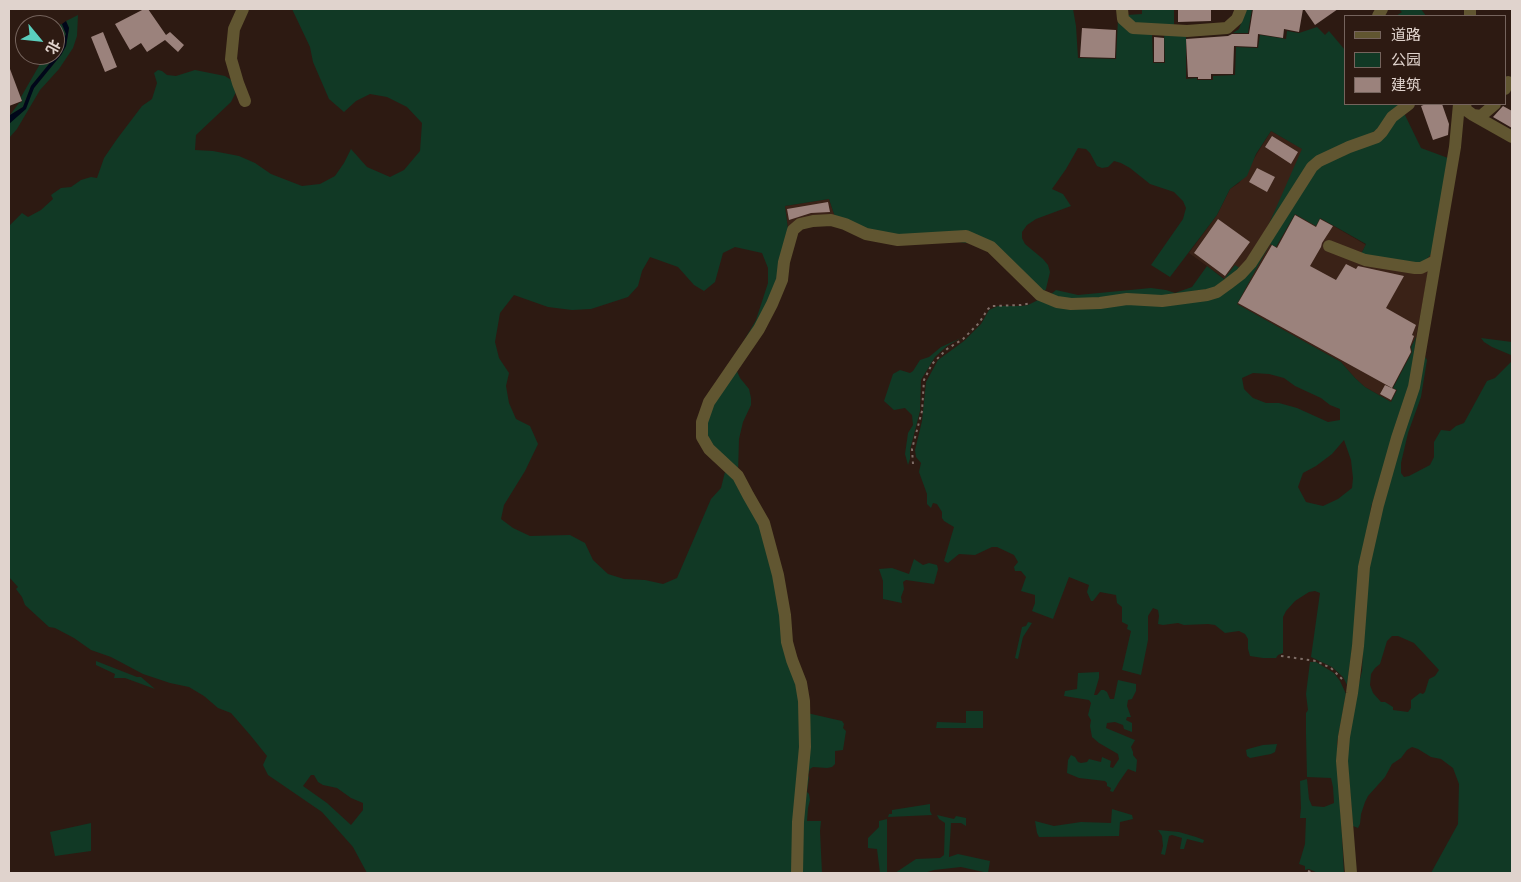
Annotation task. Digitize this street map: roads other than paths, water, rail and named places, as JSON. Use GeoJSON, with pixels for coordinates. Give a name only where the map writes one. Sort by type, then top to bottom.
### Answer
{"type":"FeatureCollection","features":[{"type":"Feature","properties":{"kind":"street"},"geometry":{"type":"LineString","coordinates":[[243,9],[234,29],[231,59],[245,101]]}},
{"type":"Feature","properties":{"kind":"street"},"geometry":{"type":"LineString","coordinates":[[1122,9],[1123,19],[1133,28],[1187,31],[1227,28],[1237,19],[1241,9]]}},
{"type":"Feature","properties":{"kind":"street"},"geometry":{"type":"LineString","coordinates":[[797,873],[798,822],[805,747],[804,701],[801,683],[787,642],[778,575],[764,523],[738,476],[709,450],[702,437],[702,422],[709,402],[758,329],[772,304],[782,280],[792,230],[800,224],[831,220],[866,234],[898,240],[966,236],[991,247],[1040,296],[1057,302],[1084,304],[1127,299],[1162,301],[1207,295],[1217,292],[1241,274],[1251,262],[1312,167],[1319,161],[1349,147],[1377,137],[1392,118],[1408,105]]}},
{"type":"Feature","properties":{"kind":"street"},"geometry":{"type":"LineString","coordinates":[[1351,873],[1342,762],[1358,646],[1364,567],[1368,544],[1397,438],[1414,387],[1455,147],[1459,105]]}},
{"type":"Feature","properties":{"kind":"street"},"geometry":{"type":"LineString","coordinates":[[1464,105],[1466,110],[1512,137]]}},
{"type":"Feature","properties":{"kind":"street"},"geometry":{"type":"LineString","coordinates":[[1473,114],[1481,116],[1494,105]]}},
{"type":"Feature","properties":{"kind":"street"},"geometry":{"type":"LineString","coordinates":[[1329,246],[1365,260],[1415,268],[1422,268],[1435,261]]}},
{"type":"Feature","properties":{"kind":"water"},"geometry":{"type":"Polygon","coordinates":[[[65,22],[69,28],[65,48],[66,34],[65,22]]]}},
{"type":"Feature","properties":{"kind":"water"},"geometry":{"type":"Polygon","coordinates":[[[48,65],[53,65],[34,88],[26,109],[9,124],[10,115],[23,107],[31,86],[48,65]]]}}]}
